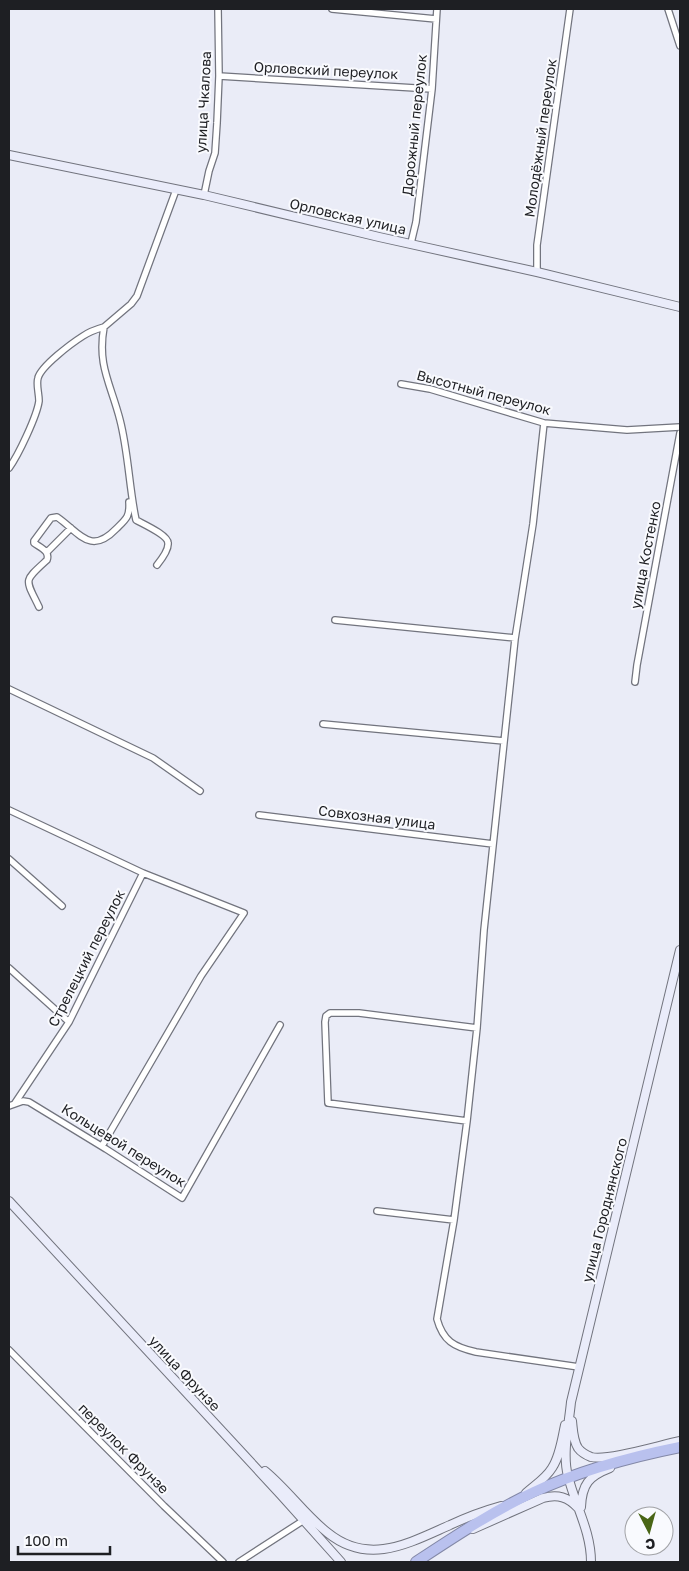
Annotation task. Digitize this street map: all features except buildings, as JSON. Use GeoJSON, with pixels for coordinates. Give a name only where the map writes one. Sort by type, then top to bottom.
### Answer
{"type":"FeatureCollection","features":[{"type":"Feature","properties":{"kind":"highway"},"geometry":{"type":"LineString","coordinates":[[416,1562],[515,1501],[568,1477],[611,1462],[680,1447]]}},
{"type":"Feature","properties":{"kind":"main road","name":"Орловская улица"},"geometry":{"type":"LineString","coordinates":[[9,155],[204,196],[537,272],[680,307]]}},
{"type":"Feature","properties":{"kind":"main road","name":"улица Городнянского"},"geometry":{"type":"LineString","coordinates":[[591,1562],[589,1542],[581,1512],[566,1469],[571,1402],[680,950]]}},
{"type":"Feature","properties":{"kind":"main road","name":"улица Фрунзе"},"geometry":{"type":"LineString","coordinates":[[9,1201],[341,1562]]}},
{"type":"Feature","properties":{"kind":"main road"},"geometry":{"type":"LineString","coordinates":[[245,1457],[285,1489],[320,1527],[338,1541],[349,1546],[370,1550],[395,1548],[477,1513],[515,1501],[538,1483],[552,1469],[558,1454],[571,1402]]}},
{"type":"Feature","properties":{"kind":"main road"},"geometry":{"type":"LineString","coordinates":[[571,1402],[575,1442],[580,1450],[591,1457],[608,1457],[680,1441]]}},
{"type":"Feature","properties":{"kind":"main road"},"geometry":{"type":"LineString","coordinates":[[581,1512],[583,1489],[600,1472],[622,1464],[680,1452]]}},
{"type":"Feature","properties":{"kind":"main road"},"geometry":{"type":"LineString","coordinates":[[453,1538],[543,1498],[552,1496],[567,1498],[581,1512]]}},
{"type":"Feature","properties":{"kind":"street","name":"улица Чкалова"},"geometry":{"type":"LineString","coordinates":[[204,196],[215,153],[219,76],[218,9]]}},
{"type":"Feature","properties":{"kind":"street"},"geometry":{"type":"LineString","coordinates":[[332,9],[436,19]]}},
{"type":"Feature","properties":{"kind":"street","name":"Дорожный переулок"},"geometry":{"type":"LineString","coordinates":[[411,243],[416,222],[432,89],[437,9]]}},
{"type":"Feature","properties":{"kind":"street","name":"Молодёжный переулок"},"geometry":{"type":"LineString","coordinates":[[537,272],[537,245],[570,9]]}},
{"type":"Feature","properties":{"kind":"street"},"geometry":{"type":"LineString","coordinates":[[668,9],[680,46]]}},
{"type":"Feature","properties":{"kind":"street","name":"Орловский переулок"},"geometry":{"type":"LineString","coordinates":[[219,76],[432,89]]}},
{"type":"Feature","properties":{"kind":"street"},"geometry":{"type":"LineString","coordinates":[[163,187],[169,195],[170,207]]}},
{"type":"Feature","properties":{"kind":"street"},"geometry":{"type":"LineString","coordinates":[[9,468],[37,411],[39,393],[37,381],[39,374],[81,337],[104,327],[132,304],[137,296],[176,190]]}},
{"type":"Feature","properties":{"kind":"street"},"geometry":{"type":"LineString","coordinates":[[173,198],[185,192]]}},
{"type":"Feature","properties":{"kind":"street"},"geometry":{"type":"LineString","coordinates":[[104,327],[102,359],[120,421],[136,520]]}},
{"type":"Feature","properties":{"kind":"street","name":"Высотный переулок"},"geometry":{"type":"LineString","coordinates":[[401,384],[430,389],[544,423],[627,430],[680,427]]}},
{"type":"Feature","properties":{"kind":"street"},"geometry":{"type":"LineString","coordinates":[[544,423],[533,524],[515,638],[492,844],[477,1028],[467,1121],[454,1220],[437,1319],[439,1328],[453,1344],[476,1352],[579,1367]]}},
{"type":"Feature","properties":{"kind":"street","name":"улица Костенко"},"geometry":{"type":"LineString","coordinates":[[635,682],[680,433]]}},
{"type":"Feature","properties":{"kind":"street"},"geometry":{"type":"LineString","coordinates":[[39,607],[28,585],[28,580],[48,560],[47,552],[34,543],[34,541],[51,518],[59,518],[82,538],[95,542],[100,541],[111,534],[126,519],[129,514],[129,500],[131,496]]}},
{"type":"Feature","properties":{"kind":"street"},"geometry":{"type":"LineString","coordinates":[[126,519],[136,520],[167,539],[168,547],[158,565]]}},
{"type":"Feature","properties":{"kind":"street"},"geometry":{"type":"LineString","coordinates":[[47,552],[70,528]]}},
{"type":"Feature","properties":{"kind":"street"},"geometry":{"type":"LineString","coordinates":[[335,620],[515,638]]}},
{"type":"Feature","properties":{"kind":"street"},"geometry":{"type":"LineString","coordinates":[[9,689],[153,758],[200,791]]}},
{"type":"Feature","properties":{"kind":"street"},"geometry":{"type":"LineString","coordinates":[[323,724],[504,741]]}},
{"type":"Feature","properties":{"kind":"street"},"geometry":{"type":"LineString","coordinates":[[9,810],[143,873],[244,913],[200,976],[102,1146]]}},
{"type":"Feature","properties":{"kind":"street","name":"Совхозная улица"},"geometry":{"type":"LineString","coordinates":[[259,814],[492,844]]}},
{"type":"Feature","properties":{"kind":"street"},"geometry":{"type":"LineString","coordinates":[[9,859],[62,906]]}},
{"type":"Feature","properties":{"kind":"street","name":"Стрелецкий переулок"},"geometry":{"type":"LineString","coordinates":[[12,1105],[69,1022],[143,873]]}},
{"type":"Feature","properties":{"kind":"street"},"geometry":{"type":"LineString","coordinates":[[9,968],[69,1022]]}},
{"type":"Feature","properties":{"kind":"street"},"geometry":{"type":"LineString","coordinates":[[467,1121],[328,1103],[325,1022],[326,1016],[330,1014],[359,1013],[477,1028]]}},
{"type":"Feature","properties":{"kind":"street","name":"Кольцевой переулок"},"geometry":{"type":"LineString","coordinates":[[12,1105],[23,1100],[29,1102],[102,1146],[182,1198],[280,1024]]}},
{"type":"Feature","properties":{"kind":"street"},"geometry":{"type":"LineString","coordinates":[[377,1210],[454,1220]]}},
{"type":"Feature","properties":{"kind":"street","name":"переулок Фрунзе"},"geometry":{"type":"LineString","coordinates":[[9,1350],[164,1506],[223,1562]]}},
{"type":"Feature","properties":{"kind":"street"},"geometry":{"type":"LineString","coordinates":[[239,1562],[304,1520]]}}]}
